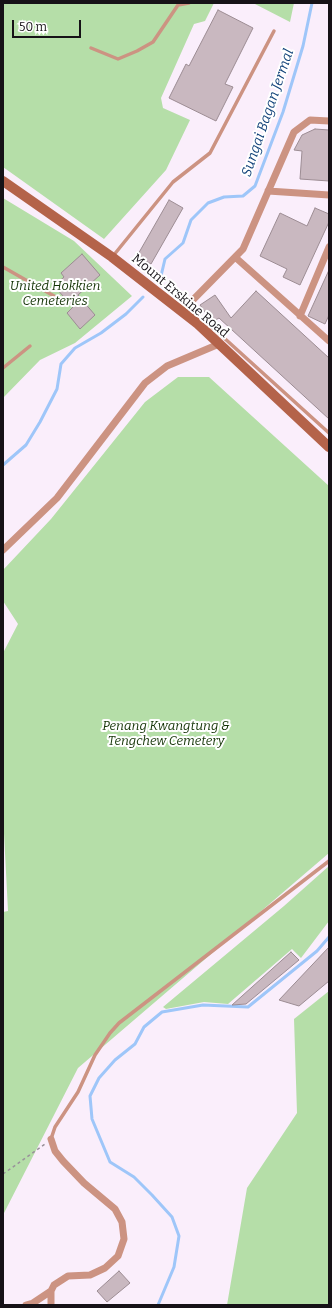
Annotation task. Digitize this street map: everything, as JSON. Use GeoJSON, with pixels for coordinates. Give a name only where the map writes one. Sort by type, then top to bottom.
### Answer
{"type":"FeatureCollection","features":[{"type":"Feature","properties":{"kind":"main road","name":"Mount Erskine Road"},"geometry":{"type":"LineString","coordinates":[[3,181],[112,257],[198,324],[329,447]]}},
{"type":"Feature","properties":{"kind":"street"},"geometry":{"type":"LineString","coordinates":[[182,311],[244,247],[294,132],[310,120],[329,121]]}},
{"type":"Feature","properties":{"kind":"street"},"geometry":{"type":"LineString","coordinates":[[268,191],[329,196]]}},
{"type":"Feature","properties":{"kind":"street"},"geometry":{"type":"LineString","coordinates":[[300,316],[329,247]]}},
{"type":"Feature","properties":{"kind":"street"},"geometry":{"type":"LineString","coordinates":[[235,257],[329,341]]}},
{"type":"Feature","properties":{"kind":"street"},"geometry":{"type":"LineString","coordinates":[[3,550],[57,498],[145,383],[168,366],[219,344]]}},
{"type":"Feature","properties":{"kind":"street"},"geometry":{"type":"LineString","coordinates":[[51,1139],[54,1151],[63,1162],[84,1183],[115,1209],[122,1222],[124,1239],[118,1256],[105,1268],[90,1275],[68,1276],[54,1284],[51,1291],[51,1305]]}},
{"type":"Feature","properties":{"kind":"street"},"geometry":{"type":"LineString","coordinates":[[30,1304],[51,1291]]}},
{"type":"Feature","properties":{"kind":"street"},"geometry":{"type":"LineString","coordinates":[[30,1304],[43,1305]]}},
{"type":"Feature","properties":{"kind":"lane"},"geometry":{"type":"LineString","coordinates":[[91,48],[118,59],[153,42],[178,5],[189,3]]}},
{"type":"Feature","properties":{"kind":"lane"},"geometry":{"type":"LineString","coordinates":[[112,257],[173,182],[210,153],[274,31]]}},
{"type":"Feature","properties":{"kind":"lane"},"geometry":{"type":"LineString","coordinates":[[3,267],[61,300]]}},
{"type":"Feature","properties":{"kind":"lane"},"geometry":{"type":"LineString","coordinates":[[198,324],[212,327],[329,433]]}},
{"type":"Feature","properties":{"kind":"lane"},"geometry":{"type":"LineString","coordinates":[[3,368],[30,346]]}},
{"type":"Feature","properties":{"kind":"lane"},"geometry":{"type":"LineString","coordinates":[[51,1139],[55,1127],[78,1092],[95,1055],[110,1033],[120,1023],[329,861]]}},
{"type":"Feature","properties":{"kind":"path"},"geometry":{"type":"LineString","coordinates":[[3,1174],[51,1139]]}},
{"type":"Feature","properties":{"kind":"green space"},"geometry":{"type":"Polygon","coordinates":[[[3,3],[214,3],[205,21],[194,24],[161,98],[163,108],[190,120],[166,170],[104,239],[3,167],[3,3]]]}},
{"type":"Feature","properties":{"kind":"green space"},"geometry":{"type":"Polygon","coordinates":[[[253,3],[294,3],[290,22],[253,3]]]}},
{"type":"Feature","properties":{"kind":"green space","name":"United Hokkien Cemeteries"},"geometry":{"type":"Polygon","coordinates":[[[3,198],[74,241],[132,296],[75,343],[40,360],[3,398],[3,198]]]}},
{"type":"Feature","properties":{"kind":"green space","name":"Penang Kwangtung & Tengchew Cemetery"},"geometry":{"type":"Polygon","coordinates":[[[178,377],[209,377],[329,486],[329,853],[78,1068],[3,1215],[3,912],[8,911],[3,814],[3,653],[18,624],[3,601],[3,570],[51,519],[145,402],[178,377]]]}},
{"type":"Feature","properties":{"kind":"green space"},"geometry":{"type":"Polygon","coordinates":[[[329,866],[329,921],[301,958],[292,949],[228,1004],[204,1002],[166,1009],[163,1007],[284,906],[329,866]]]}},
{"type":"Feature","properties":{"kind":"green space"},"geometry":{"type":"Polygon","coordinates":[[[329,991],[329,1305],[227,1305],[247,1188],[297,1113],[294,1019],[329,991]]]}},
{"type":"Feature","properties":{"kind":"building"},"geometry":{"type":"Polygon","coordinates":[[[218,10],[253,28],[225,84],[233,87],[216,121],[169,98],[186,64],[189,66],[218,10]]]}},
{"type":"Feature","properties":{"kind":"building"},"geometry":{"type":"Polygon","coordinates":[[[315,129],[329,130],[329,181],[300,179],[302,151],[294,150],[302,135],[315,129]]]}},
{"type":"Feature","properties":{"kind":"building"},"geometry":{"type":"Polygon","coordinates":[[[169,200],[183,208],[151,264],[137,256],[169,200]]]}},
{"type":"Feature","properties":{"kind":"building"},"geometry":{"type":"Polygon","coordinates":[[[315,208],[329,214],[329,222],[300,285],[283,277],[287,269],[260,256],[280,213],[307,226],[315,208]]]}},
{"type":"Feature","properties":{"kind":"building"},"geometry":{"type":"Polygon","coordinates":[[[82,254],[100,275],[78,295],[95,315],[80,329],[67,313],[73,307],[54,286],[64,277],[61,273],[82,254]]]}},
{"type":"Feature","properties":{"kind":"building"},"geometry":{"type":"Polygon","coordinates":[[[329,270],[329,315],[325,324],[308,316],[329,270]]]}},
{"type":"Feature","properties":{"kind":"building"},"geometry":{"type":"Polygon","coordinates":[[[256,291],[329,358],[329,419],[219,318],[212,322],[200,305],[215,295],[231,318],[256,291]]]}},
{"type":"Feature","properties":{"kind":"building"},"geometry":{"type":"Polygon","coordinates":[[[329,947],[329,981],[299,1006],[279,1000],[329,947]]]}},
{"type":"Feature","properties":{"kind":"building"},"geometry":{"type":"Polygon","coordinates":[[[291,952],[299,960],[246,1004],[232,1005],[291,952]]]}},
{"type":"Feature","properties":{"kind":"building"},"geometry":{"type":"Polygon","coordinates":[[[119,1271],[130,1283],[107,1302],[97,1291],[119,1271]]]}},
{"type":"Feature","properties":{"kind":"waterway","name":"Sungai Bagan Jermal"},"geometry":{"type":"LineString","coordinates":[[161,276],[165,259],[183,243],[191,220],[208,203],[224,197],[243,196],[255,186],[283,112],[303,46],[312,3]]}},
{"type":"Feature","properties":{"kind":"waterway","name":"Sungai Bagan Jermal"},"geometry":{"type":"LineString","coordinates":[[3,465],[26,445],[40,422],[57,389],[61,364],[75,348],[101,333],[126,314],[143,297]]}},
{"type":"Feature","properties":{"kind":"waterway"},"geometry":{"type":"LineString","coordinates":[[158,1305],[174,1267],[179,1236],[172,1217],[152,1195],[134,1177],[110,1162],[92,1119],[90,1096],[99,1078],[115,1060],[135,1044],[144,1027],[162,1012],[203,1005],[248,1007],[317,951],[329,937]]}}]}
